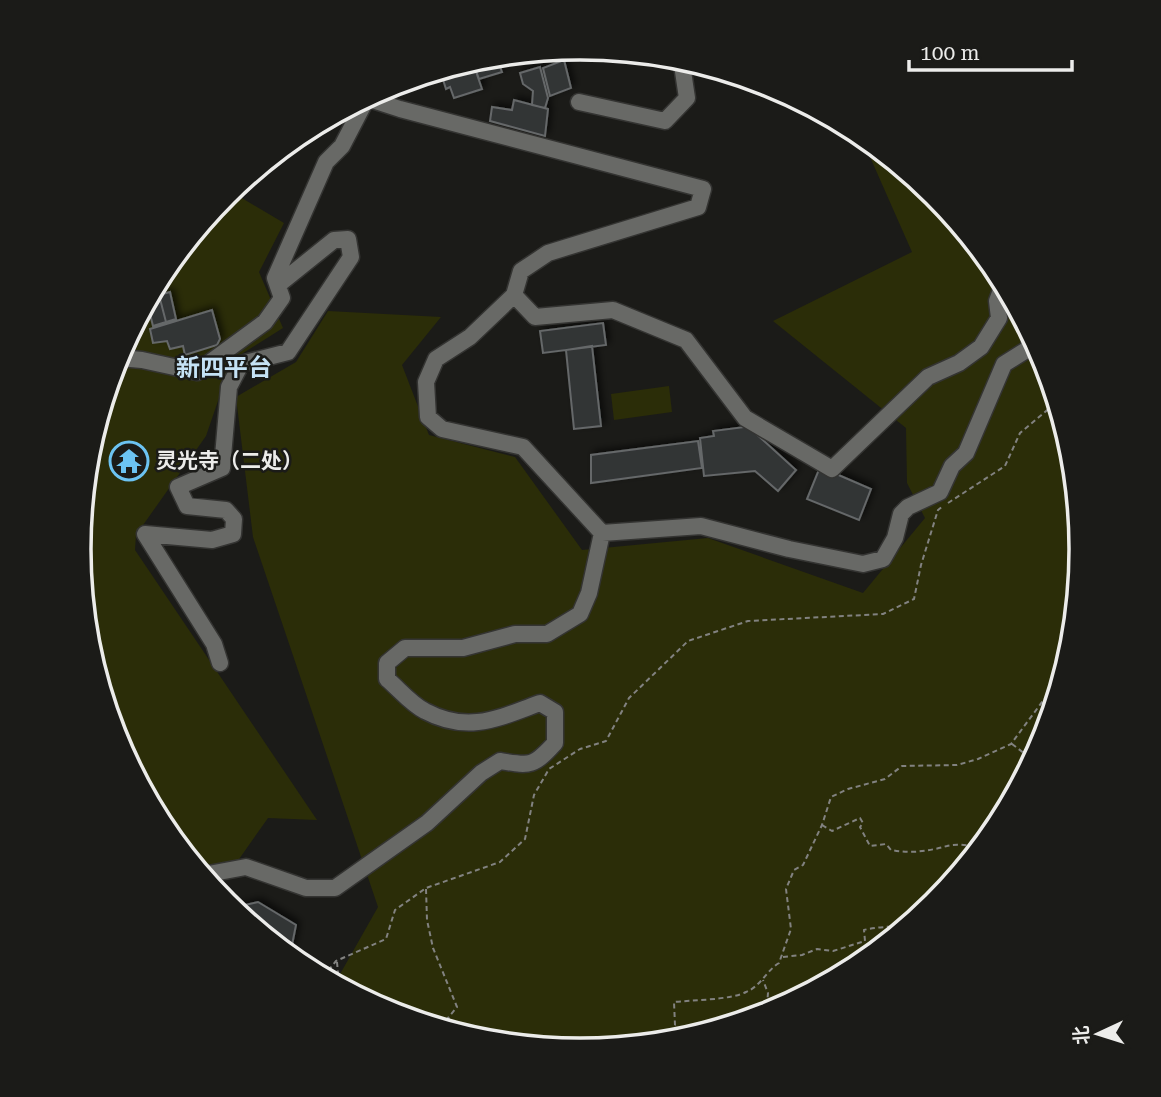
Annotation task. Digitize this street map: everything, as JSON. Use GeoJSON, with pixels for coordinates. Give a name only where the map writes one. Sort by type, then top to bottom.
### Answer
{"type":"FeatureCollection","features":[{"type":"Feature","properties":{"kind":"street"},"geometry":{"type":"LineString","coordinates":[[579,102],[665,121],[687,97],[683,71]]}},
{"type":"Feature","properties":{"kind":"street"},"geometry":{"type":"LineString","coordinates":[[380,103],[703,189],[698,207],[548,253],[521,271],[514,295],[470,337],[436,359],[426,382],[428,417],[442,429],[523,447],[602,533]]}},
{"type":"Feature","properties":{"kind":"street"},"geometry":{"type":"LineString","coordinates":[[130,359],[197,372],[265,322],[282,298],[275,278],[326,162],[342,146],[359,113]]}},
{"type":"Feature","properties":{"kind":"street"},"geometry":{"type":"LineString","coordinates":[[220,663],[214,644],[145,534],[212,540],[233,534],[234,519],[226,510],[187,506],[178,487],[222,468],[229,387],[241,364],[288,352],[351,257],[348,239],[334,240],[278,285]]}},
{"type":"Feature","properties":{"kind":"street"},"geometry":{"type":"LineString","coordinates":[[514,295],[535,317],[613,310],[686,340],[745,418],[832,468],[928,377],[959,363],[981,347],[999,318],[999,296]]}},
{"type":"Feature","properties":{"kind":"street"},"geometry":{"type":"LineString","coordinates":[[602,533],[701,526],[789,550],[863,564],[883,558],[895,538],[901,514],[908,507],[940,492],[952,466],[966,453],[1004,364],[1027,350]]}},
{"type":"Feature","properties":{"kind":"street"},"geometry":{"type":"LineString","coordinates":[[214,872],[246,866],[306,888],[335,888],[426,823],[481,773],[499,761],[520,765],[538,761],[555,743],[555,712],[540,703],[489,722],[451,721],[424,711],[387,679],[387,663],[405,648],[463,648],[515,634],[547,634],[580,614],[589,593],[602,533]]}},
{"type":"Feature","properties":{"kind":"path"},"geometry":{"type":"LineString","coordinates":[[330,968],[336,961],[386,939],[395,910],[426,888],[500,862],[525,839],[534,795],[549,769],[580,749],[606,741],[629,698],[688,641],[748,621],[883,614],[914,599],[938,510],[1005,466],[1020,433],[1049,409]]}},
{"type":"Feature","properties":{"kind":"path"},"geometry":{"type":"LineString","coordinates":[[674,1028],[674,1002],[746,993],[779,963],[791,929],[786,888],[794,870],[803,865],[822,825],[831,797],[848,789],[885,779],[902,766],[957,765],[1011,744],[1047,695]]}},
{"type":"Feature","properties":{"kind":"path"},"geometry":{"type":"LineString","coordinates":[[1011,744],[1024,754]]}},
{"type":"Feature","properties":{"kind":"path"},"geometry":{"type":"LineString","coordinates":[[822,825],[832,831],[860,818],[863,823],[860,827],[870,846],[886,844],[891,850],[904,852],[939,849],[949,845],[968,846]]}},
{"type":"Feature","properties":{"kind":"path"},"geometry":{"type":"LineString","coordinates":[[426,888],[427,920],[433,948],[457,1007],[449,1020]]}},
{"type":"Feature","properties":{"kind":"path"},"geometry":{"type":"LineString","coordinates":[[782,957],[802,955],[817,949],[833,951],[864,941],[864,930],[889,927]]}},
{"type":"Feature","properties":{"kind":"path"},"geometry":{"type":"LineString","coordinates":[[336,961],[337,973]]}},
{"type":"Feature","properties":{"kind":"path"},"geometry":{"type":"LineString","coordinates":[[763,980],[768,993],[767,1000]]}},
{"type":"Feature","properties":{"kind":"green space"},"geometry":{"type":"Polygon","coordinates":[[[869,154],[903,181],[948,226],[1004,304],[1044,391],[1065,485],[1070,548],[1068,580],[1053,675],[1044,706],[1019,765],[987,820],[968,846],[948,871],[903,916],[825,972],[738,1012],[676,1028],[580,1038],[485,1028],[423,1012],[340,974],[378,907],[253,537],[236,397],[296,362],[328,311],[441,317],[402,365],[429,435],[515,457],[582,550],[708,538],[863,593],[925,518],[907,483],[906,428],[773,321],[912,252],[869,154]]]}},
{"type":"Feature","properties":{"kind":"green space"},"geometry":{"type":"Polygon","coordinates":[[[241,197],[284,223],[259,272],[283,328],[232,360],[206,436],[136,535],[135,550],[317,820],[268,818],[237,862],[208,865],[174,820],[142,765],[117,706],[108,675],[96,612],[91,548],[101,453],[117,391],[129,361],[157,304],[174,277],[213,226],[241,197]]]}},
{"type":"Feature","properties":{"kind":"green space"},"geometry":{"type":"Polygon","coordinates":[[[669,386],[672,412],[614,420],[611,394],[669,386]]]}},
{"type":"Feature","properties":{"kind":"building"},"geometry":{"type":"Polygon","coordinates":[[[564,61],[571,88],[550,96],[543,68],[564,61]]]}},
{"type":"Feature","properties":{"kind":"building"},"geometry":{"type":"Polygon","coordinates":[[[500,67],[502,72],[479,79],[476,71],[500,67]]]}},
{"type":"Feature","properties":{"kind":"building"},"geometry":{"type":"Polygon","coordinates":[[[540,67],[548,98],[545,108],[532,105],[533,91],[523,84],[520,73],[540,67]]]}},
{"type":"Feature","properties":{"kind":"building"},"geometry":{"type":"Polygon","coordinates":[[[476,71],[482,89],[454,98],[450,87],[446,89],[443,79],[476,71]]]}},
{"type":"Feature","properties":{"kind":"building"},"geometry":{"type":"Polygon","coordinates":[[[514,100],[548,109],[545,136],[490,121],[492,107],[512,110],[514,100]]]}},
{"type":"Feature","properties":{"kind":"building"},"geometry":{"type":"Polygon","coordinates":[[[170,292],[176,319],[166,322],[160,299],[163,294],[170,292]]]}},
{"type":"Feature","properties":{"kind":"building"},"geometry":{"type":"Polygon","coordinates":[[[160,299],[166,322],[153,326],[151,316],[160,299]]]}},
{"type":"Feature","properties":{"kind":"building"},"geometry":{"type":"Polygon","coordinates":[[[212,310],[220,339],[217,345],[185,355],[183,346],[170,349],[167,341],[153,343],[150,329],[212,310]]]}},
{"type":"Feature","properties":{"kind":"building"},"geometry":{"type":"Polygon","coordinates":[[[603,323],[606,345],[543,353],[540,331],[603,323]]]}},
{"type":"Feature","properties":{"kind":"building"},"geometry":{"type":"Polygon","coordinates":[[[592,346],[601,426],[574,429],[566,350],[592,346]]]}},
{"type":"Feature","properties":{"kind":"building"},"geometry":{"type":"Polygon","coordinates":[[[752,426],[753,431],[796,470],[778,491],[755,471],[704,476],[700,438],[714,436],[713,431],[752,426]]]}},
{"type":"Feature","properties":{"kind":"building"},"geometry":{"type":"Polygon","coordinates":[[[698,441],[702,468],[591,483],[591,455],[698,441]]]}},
{"type":"Feature","properties":{"kind":"building"},"geometry":{"type":"Polygon","coordinates":[[[820,467],[871,489],[859,520],[807,499],[820,467]]]}},
{"type":"Feature","properties":{"kind":"building"},"geometry":{"type":"Polygon","coordinates":[[[258,902],[296,925],[292,943],[258,916],[246,905],[258,902]]]}},
{"type":"Feature","properties":{"kind":"place","name":"灵光寺（二处）"},"geometry":{"type":"Point","coordinates":[129,461]}},
{"type":"Feature","properties":{"kind":"district","name":"新四平台"},"geometry":{"type":"Point","coordinates":[224,368]}}]}
